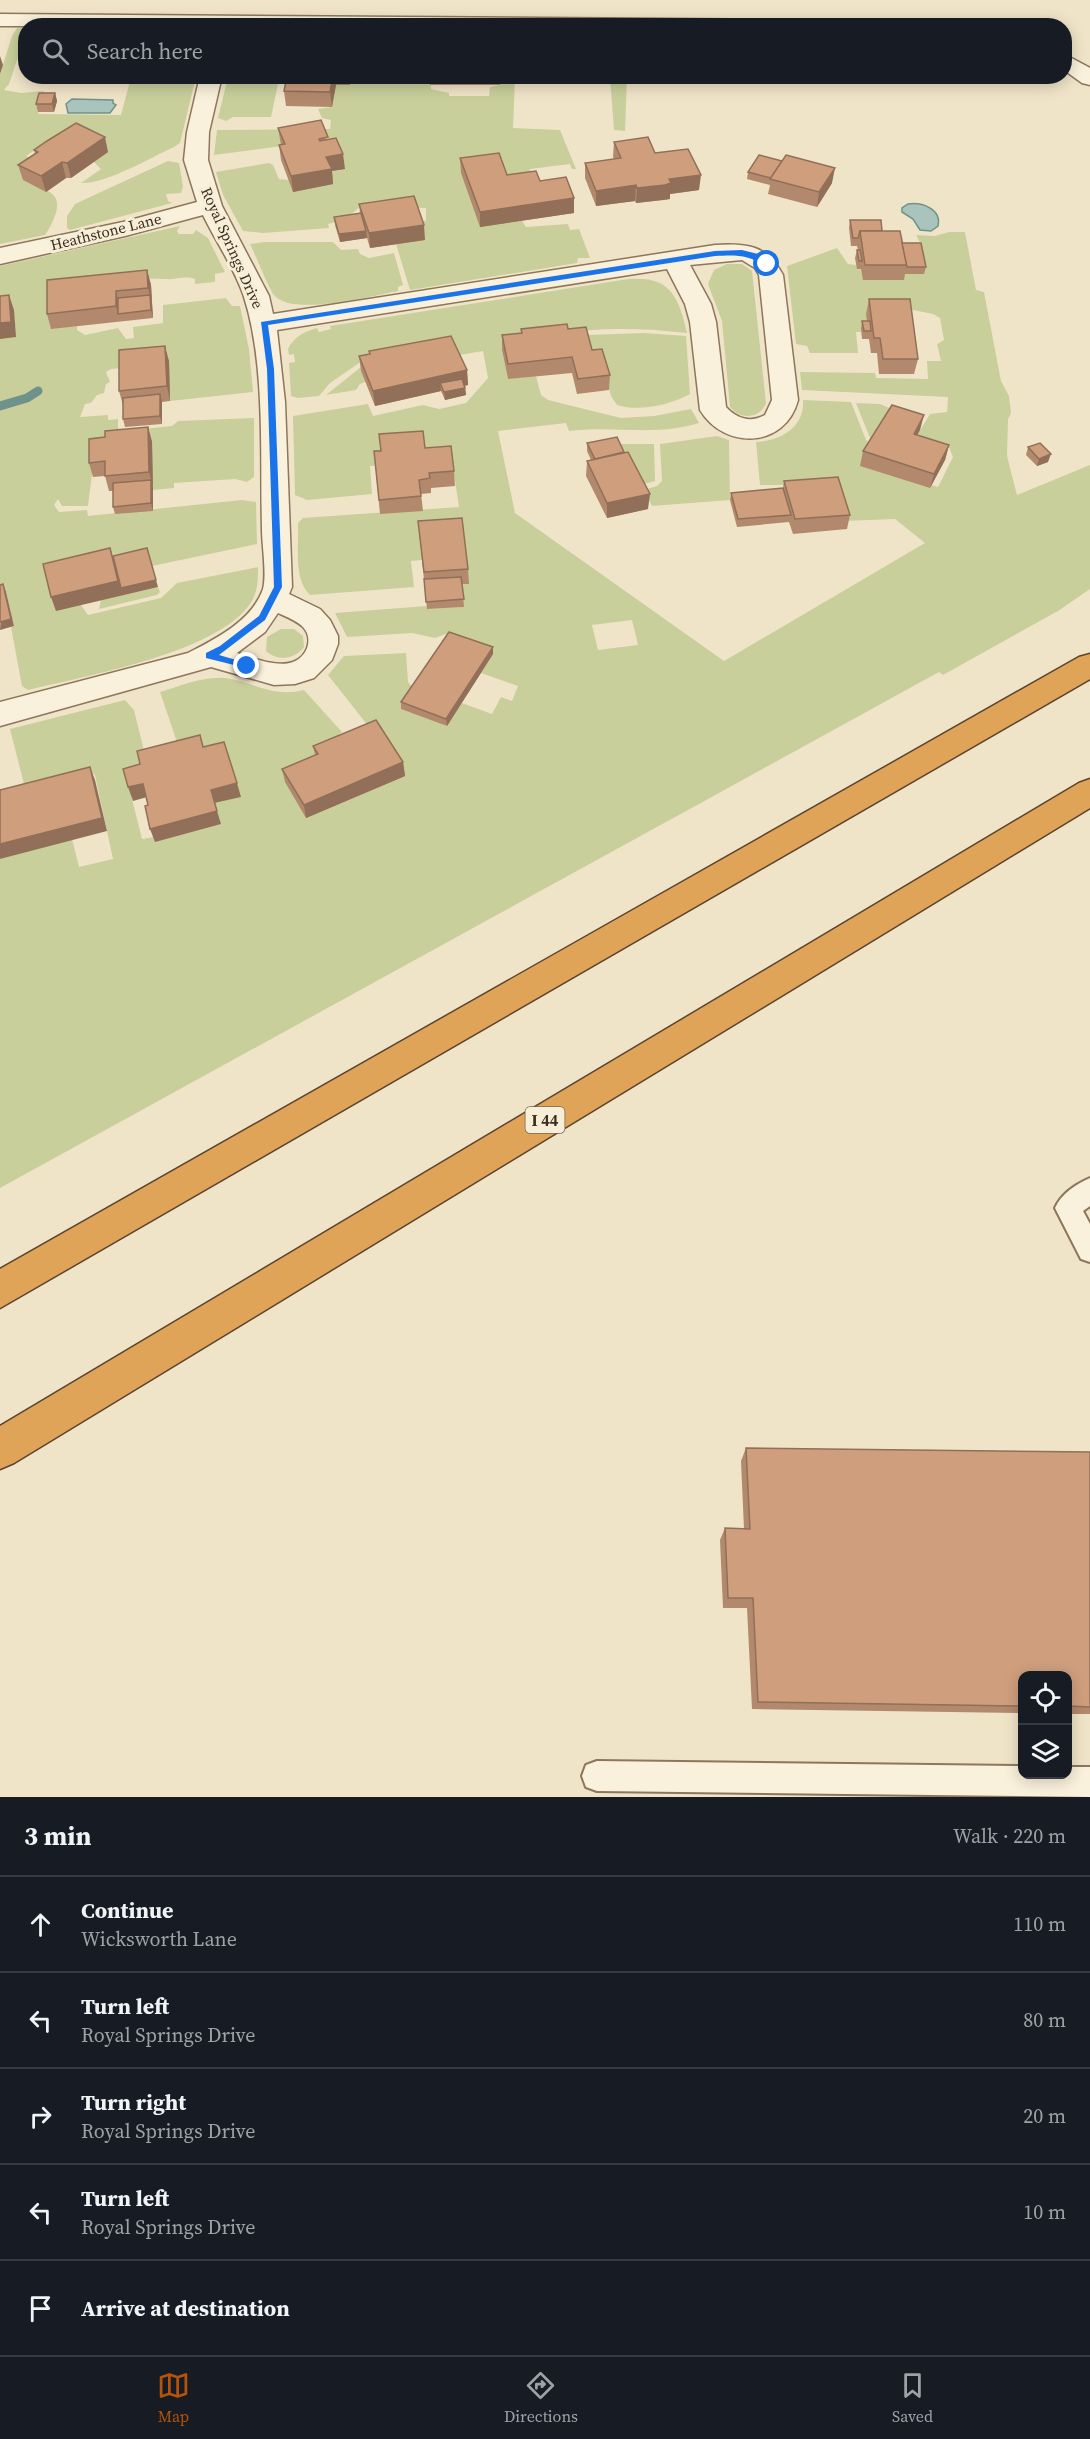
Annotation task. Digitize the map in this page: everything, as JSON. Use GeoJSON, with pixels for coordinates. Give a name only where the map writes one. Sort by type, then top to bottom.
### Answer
{"type":"FeatureCollection","features":[{"type":"Feature","properties":{"kind":"highway"},"geometry":{"type":"LineString","coordinates":[[0,1290],[1090,665]]}},
{"type":"Feature","properties":{"kind":"highway","name":"I 44"},"geometry":{"type":"LineString","coordinates":[[0,1449],[1090,792]]}},
{"type":"Feature","properties":{"kind":"street"},"geometry":{"type":"LineString","coordinates":[[224,18],[229,0]]}},
{"type":"Feature","properties":{"kind":"street"},"geometry":{"type":"LineString","coordinates":[[0,20],[18,20]]}},
{"type":"Feature","properties":{"kind":"street"},"geometry":{"type":"LineString","coordinates":[[1072,65],[1090,78]]}},
{"type":"Feature","properties":{"kind":"street","name":"Royal Springs Drive"},"geometry":{"type":"LineString","coordinates":[[0,714],[162,673],[209,655],[250,629],[262,618],[278,587],[270,369],[264,324],[256,296],[210,206],[198,166],[196,146],[209,84]]}},
{"type":"Feature","properties":{"kind":"street","name":"Heathstone Lane"},"geometry":{"type":"LineString","coordinates":[[0,256],[210,206]]}},
{"type":"Feature","properties":{"kind":"street"},"geometry":{"type":"LineString","coordinates":[[264,324],[675,260],[728,252],[749,254],[765,261],[771,275],[785,400],[783,411],[774,423],[764,428],[748,430],[733,427],[719,420],[713,410],[703,322],[698,304],[675,260]]}},
{"type":"Feature","properties":{"kind":"street"},"geometry":{"type":"LineString","coordinates":[[209,655],[274,673],[294,673],[308,667],[318,659],[324,644],[322,633],[315,620],[273,600]]}},
{"type":"Feature","properties":{"kind":"lane"},"geometry":{"type":"LineString","coordinates":[[1090,1190],[1068,1208],[1090,1250]]}},
{"type":"Feature","properties":{"kind":"lane"},"geometry":{"type":"LineString","coordinates":[[597,1776],[1090,1782]]}},
{"type":"Feature","properties":{"kind":"green space"},"geometry":{"type":"Polygon","coordinates":[[[18,28],[18,57],[9,84],[4,90],[21,93],[44,91],[38,114],[121,115],[129,84],[194,84],[180,143],[128,170],[103,179],[81,183],[101,169],[94,162],[47,142],[26,156],[39,162],[23,180],[53,195],[57,205],[56,213],[45,235],[0,244],[0,74],[12,36],[18,28]]]}},
{"type":"Feature","properties":{"kind":"green space"},"geometry":{"type":"Polygon","coordinates":[[[226,84],[278,84],[271,117],[233,117],[226,121],[218,118],[226,84]]]}},
{"type":"Feature","properties":{"kind":"green space"},"geometry":{"type":"Polygon","coordinates":[[[431,84],[431,89],[449,93],[449,96],[489,96],[490,87],[515,84],[513,128],[560,130],[576,169],[572,169],[570,164],[530,169],[522,221],[526,227],[568,224],[570,230],[579,229],[590,258],[578,258],[577,263],[410,290],[396,244],[424,240],[420,225],[426,220],[426,208],[380,200],[363,205],[343,219],[328,224],[329,228],[263,233],[243,231],[223,195],[216,172],[269,163],[273,165],[279,179],[289,180],[293,191],[328,172],[345,169],[282,146],[214,155],[217,130],[330,129],[331,120],[322,118],[318,109],[332,107],[336,85],[431,84]]]}},
{"type":"Feature","properties":{"kind":"green space"},"geometry":{"type":"Polygon","coordinates":[[[611,84],[627,84],[625,131],[614,130],[611,84]]]}},
{"type":"Feature","properties":{"kind":"green space"},"geometry":{"type":"Polygon","coordinates":[[[168,161],[179,163],[183,187],[181,193],[166,194],[168,201],[172,203],[70,230],[67,228],[67,216],[75,204],[168,161]]]}},
{"type":"Feature","properties":{"kind":"green space"},"geometry":{"type":"Polygon","coordinates":[[[180,226],[177,231],[179,234],[193,234],[196,230],[208,238],[225,272],[215,274],[215,282],[195,284],[195,279],[187,277],[136,281],[51,328],[77,326],[77,330],[85,335],[118,328],[126,339],[134,338],[133,327],[163,323],[163,305],[226,298],[232,306],[240,306],[249,349],[253,392],[170,401],[139,377],[121,369],[113,369],[106,372],[110,382],[106,384],[104,393],[97,395],[91,403],[85,404],[80,417],[108,415],[108,420],[118,419],[118,428],[123,431],[172,426],[178,421],[254,418],[254,477],[247,482],[235,479],[174,483],[174,488],[153,490],[93,466],[88,506],[62,506],[58,499],[54,505],[59,512],[87,510],[88,516],[242,500],[256,502],[257,544],[152,566],[149,556],[81,605],[88,615],[161,598],[177,583],[258,567],[255,595],[238,618],[214,634],[184,647],[116,669],[28,690],[22,686],[11,627],[14,626],[6,592],[0,593],[0,266],[180,226]]]}},
{"type":"Feature","properties":{"kind":"green space"},"geometry":{"type":"Polygon","coordinates":[[[949,232],[965,232],[976,290],[984,292],[1001,381],[1009,396],[1011,413],[1008,419],[1007,456],[1017,495],[1090,465],[1090,589],[1058,611],[943,675],[939,672],[0,1188],[0,859],[72,839],[79,867],[113,859],[95,775],[92,773],[25,788],[10,729],[125,700],[134,710],[147,763],[128,783],[142,839],[154,837],[181,754],[160,692],[209,678],[236,680],[272,691],[304,690],[342,732],[328,743],[378,733],[365,722],[328,675],[344,656],[406,653],[408,682],[446,726],[462,703],[492,714],[501,697],[512,701],[518,686],[481,673],[493,654],[486,645],[460,635],[446,634],[435,638],[412,633],[347,637],[335,613],[427,606],[428,609],[464,607],[420,536],[422,560],[411,561],[414,587],[310,595],[301,580],[299,571],[298,523],[303,518],[459,507],[452,461],[370,466],[372,494],[307,500],[295,495],[293,416],[368,404],[373,416],[423,405],[439,409],[466,403],[488,378],[483,351],[454,356],[362,361],[330,383],[319,396],[298,398],[291,396],[289,363],[295,362],[294,354],[289,355],[288,349],[293,341],[303,333],[317,328],[319,332],[331,329],[330,326],[622,280],[650,280],[660,283],[674,297],[687,333],[617,329],[546,336],[502,350],[508,379],[536,376],[541,395],[548,400],[621,418],[654,416],[691,409],[699,423],[650,430],[569,431],[566,423],[498,431],[515,513],[724,661],[925,543],[895,519],[844,521],[797,485],[760,485],[756,442],[774,439],[790,431],[800,418],[803,400],[851,402],[866,440],[938,487],[953,457],[949,447],[916,437],[930,414],[947,412],[948,397],[802,390],[800,372],[875,373],[876,378],[928,379],[927,361],[941,361],[937,344],[944,340],[940,318],[933,314],[908,309],[868,329],[856,332],[858,353],[810,353],[807,346],[796,344],[787,266],[837,248],[848,264],[857,265],[857,269],[903,274],[922,246],[916,235],[935,236],[949,232]],[[632,620],[592,625],[598,650],[638,645],[632,620]]]}},
{"type":"Feature","properties":{"kind":"green space"},"geometry":{"type":"Polygon","coordinates":[[[333,242],[341,250],[358,249],[360,254],[369,258],[394,253],[403,285],[398,287],[398,291],[333,303],[314,305],[283,301],[271,291],[250,244],[333,242]]]}},
{"type":"Feature","properties":{"kind":"green space"},"geometry":{"type":"Polygon","coordinates":[[[727,264],[742,264],[752,271],[766,403],[759,412],[750,416],[739,414],[730,407],[722,321],[708,284],[714,270],[727,264]]]}},
{"type":"Feature","properties":{"kind":"green space"},"geometry":{"type":"Polygon","coordinates":[[[644,333],[686,336],[690,394],[654,406],[635,408],[617,405],[611,396],[602,364],[591,365],[583,335],[644,333]]]}},
{"type":"Feature","properties":{"kind":"green space"},"geometry":{"type":"Polygon","coordinates":[[[361,367],[365,382],[360,384],[356,390],[326,395],[361,367]]]}},
{"type":"Feature","properties":{"kind":"green space"},"geometry":{"type":"Polygon","coordinates":[[[856,403],[880,404],[894,410],[877,441],[870,438],[856,403]]]}},
{"type":"Feature","properties":{"kind":"green space"},"geometry":{"type":"Polygon","coordinates":[[[717,436],[729,440],[730,500],[652,506],[644,490],[657,486],[662,481],[660,444],[717,436]]]}},
{"type":"Feature","properties":{"kind":"green space"},"geometry":{"type":"Polygon","coordinates":[[[616,444],[654,444],[655,481],[637,486],[616,444]]]}},
{"type":"Feature","properties":{"kind":"green space"},"geometry":{"type":"Polygon","coordinates":[[[158,587],[160,592],[157,595],[99,609],[101,600],[158,587]]]}},
{"type":"Feature","properties":{"kind":"green space"},"geometry":{"type":"Polygon","coordinates":[[[281,629],[294,629],[303,636],[304,647],[296,654],[286,658],[276,657],[266,651],[267,637],[281,629]]]}},
{"type":"Feature","properties":{"kind":"water"},"geometry":{"type":"Polygon","coordinates":[[[72,99],[113,100],[116,105],[110,113],[68,113],[66,104],[72,99]]]}},
{"type":"Feature","properties":{"kind":"water"},"geometry":{"type":"Polygon","coordinates":[[[908,204],[919,204],[930,208],[937,215],[938,226],[931,231],[920,230],[913,219],[902,212],[902,208],[908,204]]]}},
{"type":"Feature","properties":{"kind":"building"},"geometry":{"type":"Polygon","coordinates":[[[285,84],[332,84],[330,92],[284,91],[285,84]]]}},
{"type":"Feature","properties":{"kind":"building"},"geometry":{"type":"Polygon","coordinates":[[[39,93],[55,93],[52,104],[36,104],[39,93]]]}},
{"type":"Feature","properties":{"kind":"building"},"geometry":{"type":"Polygon","coordinates":[[[321,120],[328,137],[319,139],[320,141],[336,138],[343,154],[326,157],[332,169],[291,176],[279,145],[285,144],[278,128],[321,120]]]}},
{"type":"Feature","properties":{"kind":"building"},"geometry":{"type":"Polygon","coordinates":[[[76,123],[105,137],[67,163],[62,162],[41,176],[18,165],[38,152],[34,150],[76,123]]]}},
{"type":"Feature","properties":{"kind":"building"},"geometry":{"type":"Polygon","coordinates":[[[648,137],[655,153],[688,149],[701,175],[669,179],[671,183],[665,185],[637,188],[636,185],[596,191],[585,163],[621,158],[614,142],[648,137]]]}},
{"type":"Feature","properties":{"kind":"building"},"geometry":{"type":"Polygon","coordinates":[[[499,153],[507,175],[536,171],[540,181],[566,177],[574,198],[480,212],[460,158],[499,153]]]}},
{"type":"Feature","properties":{"kind":"building"},"geometry":{"type":"Polygon","coordinates":[[[759,155],[782,161],[771,178],[748,172],[759,155]]]}},
{"type":"Feature","properties":{"kind":"building"},"geometry":{"type":"Polygon","coordinates":[[[786,155],[835,168],[819,192],[770,179],[786,155]]]}},
{"type":"Feature","properties":{"kind":"building"},"geometry":{"type":"Polygon","coordinates":[[[414,196],[424,225],[369,233],[359,204],[414,196]]]}},
{"type":"Feature","properties":{"kind":"building"},"geometry":{"type":"Polygon","coordinates":[[[361,213],[366,231],[339,234],[334,217],[361,213]]]}},
{"type":"Feature","properties":{"kind":"building"},"geometry":{"type":"Polygon","coordinates":[[[850,220],[881,220],[882,231],[860,231],[858,238],[853,238],[850,220]]]}},
{"type":"Feature","properties":{"kind":"building"},"geometry":{"type":"Polygon","coordinates":[[[860,231],[900,231],[907,265],[865,265],[860,231]]]}},
{"type":"Feature","properties":{"kind":"building"},"geometry":{"type":"Polygon","coordinates":[[[902,243],[921,243],[926,267],[907,267],[902,243]]]}},
{"type":"Feature","properties":{"kind":"building"},"geometry":{"type":"Polygon","coordinates":[[[857,250],[860,250],[862,261],[859,261],[857,250]]]}},
{"type":"Feature","properties":{"kind":"building"},"geometry":{"type":"Polygon","coordinates":[[[147,270],[148,288],[116,291],[116,306],[47,314],[47,280],[147,270]]]}},
{"type":"Feature","properties":{"kind":"building"},"geometry":{"type":"Polygon","coordinates":[[[9,295],[11,322],[0,323],[0,296],[9,295]]]}},
{"type":"Feature","properties":{"kind":"building"},"geometry":{"type":"Polygon","coordinates":[[[150,295],[151,310],[118,314],[118,298],[150,295]]]}},
{"type":"Feature","properties":{"kind":"building"},"geometry":{"type":"Polygon","coordinates":[[[869,299],[910,299],[918,359],[883,359],[880,338],[874,338],[869,299]]]}},
{"type":"Feature","properties":{"kind":"building"},"geometry":{"type":"Polygon","coordinates":[[[862,321],[870,321],[871,331],[864,331],[862,321]]]}},
{"type":"Feature","properties":{"kind":"building"},"geometry":{"type":"Polygon","coordinates":[[[567,324],[568,329],[586,327],[592,350],[602,349],[610,375],[578,379],[572,357],[508,364],[502,335],[522,333],[521,329],[567,324]]]}},
{"type":"Feature","properties":{"kind":"building"},"geometry":{"type":"Polygon","coordinates":[[[451,336],[467,370],[373,391],[359,356],[370,354],[369,351],[451,336]]]}},
{"type":"Feature","properties":{"kind":"building"},"geometry":{"type":"Polygon","coordinates":[[[165,346],[167,386],[119,391],[119,350],[165,346]]]}},
{"type":"Feature","properties":{"kind":"building"},"geometry":{"type":"Polygon","coordinates":[[[462,379],[465,388],[444,392],[440,383],[462,379]]]}},
{"type":"Feature","properties":{"kind":"building"},"geometry":{"type":"Polygon","coordinates":[[[160,394],[160,416],[123,419],[123,398],[160,394]]]}},
{"type":"Feature","properties":{"kind":"building"},"geometry":{"type":"Polygon","coordinates":[[[892,405],[924,415],[914,434],[949,445],[934,474],[863,451],[892,405]]]}},
{"type":"Feature","properties":{"kind":"building"},"geometry":{"type":"Polygon","coordinates":[[[148,427],[149,472],[105,476],[105,461],[89,463],[89,439],[105,437],[105,431],[148,427]]]}},
{"type":"Feature","properties":{"kind":"building"},"geometry":{"type":"Polygon","coordinates":[[[423,431],[425,448],[451,446],[454,471],[429,473],[430,478],[419,480],[421,496],[379,500],[374,451],[381,451],[379,434],[423,431]]]}},
{"type":"Feature","properties":{"kind":"building"},"geometry":{"type":"Polygon","coordinates":[[[617,437],[624,452],[595,459],[587,443],[617,437]]]}},
{"type":"Feature","properties":{"kind":"building"},"geometry":{"type":"Polygon","coordinates":[[[1040,443],[1051,454],[1039,459],[1028,447],[1040,443]]]}},
{"type":"Feature","properties":{"kind":"building"},"geometry":{"type":"Polygon","coordinates":[[[628,452],[650,494],[607,503],[587,461],[628,452]]]}},
{"type":"Feature","properties":{"kind":"building"},"geometry":{"type":"Polygon","coordinates":[[[838,477],[850,515],[795,519],[784,481],[838,477]]]}},
{"type":"Feature","properties":{"kind":"building"},"geometry":{"type":"Polygon","coordinates":[[[151,480],[151,503],[113,507],[113,483],[151,480]]]}},
{"type":"Feature","properties":{"kind":"building"},"geometry":{"type":"Polygon","coordinates":[[[783,488],[791,515],[738,519],[731,493],[783,488]]]}},
{"type":"Feature","properties":{"kind":"building"},"geometry":{"type":"Polygon","coordinates":[[[462,518],[468,569],[424,572],[418,521],[462,518]]]}},
{"type":"Feature","properties":{"kind":"building"},"geometry":{"type":"Polygon","coordinates":[[[110,548],[118,581],[51,597],[43,564],[110,548]]]}},
{"type":"Feature","properties":{"kind":"building"},"geometry":{"type":"Polygon","coordinates":[[[147,548],[156,580],[121,588],[113,556],[147,548]]]}},
{"type":"Feature","properties":{"kind":"building"},"geometry":{"type":"Polygon","coordinates":[[[461,577],[464,599],[426,602],[424,579],[461,577]]]}},
{"type":"Feature","properties":{"kind":"building"},"geometry":{"type":"Polygon","coordinates":[[[3,584],[11,619],[0,622],[0,585],[3,584]]]}},
{"type":"Feature","properties":{"kind":"building"},"geometry":{"type":"Polygon","coordinates":[[[449,632],[493,647],[446,719],[401,702],[449,632]]]}},
{"type":"Feature","properties":{"kind":"building"},"geometry":{"type":"Polygon","coordinates":[[[376,720],[403,762],[304,805],[282,769],[318,754],[313,746],[376,720]]]}},
{"type":"Feature","properties":{"kind":"building"},"geometry":{"type":"Polygon","coordinates":[[[200,735],[203,747],[224,742],[237,783],[211,790],[217,811],[150,829],[143,784],[128,787],[123,769],[140,764],[137,751],[200,735]]]}},
{"type":"Feature","properties":{"kind":"building"},"geometry":{"type":"Polygon","coordinates":[[[90,767],[102,818],[0,844],[0,790],[90,767]]]}},
{"type":"Feature","properties":{"kind":"building"},"geometry":{"type":"Polygon","coordinates":[[[746,1448],[1090,1452],[1090,1707],[1072,1706],[1072,1671],[1018,1671],[1018,1706],[758,1702],[753,1598],[728,1598],[725,1528],[750,1529],[746,1448]]]}},
{"type":"Feature","properties":{"kind":"waterway"},"geometry":{"type":"LineString","coordinates":[[0,406],[27,398],[38,391]]}},
{"type":"Feature","properties":{"kind":"route"},"geometry":{"type":"LineString","coordinates":[[247,666],[209,655],[224,648],[262,618],[278,587],[272,402],[269,353],[264,324],[728,252],[755,255],[767,264]]}}]}
